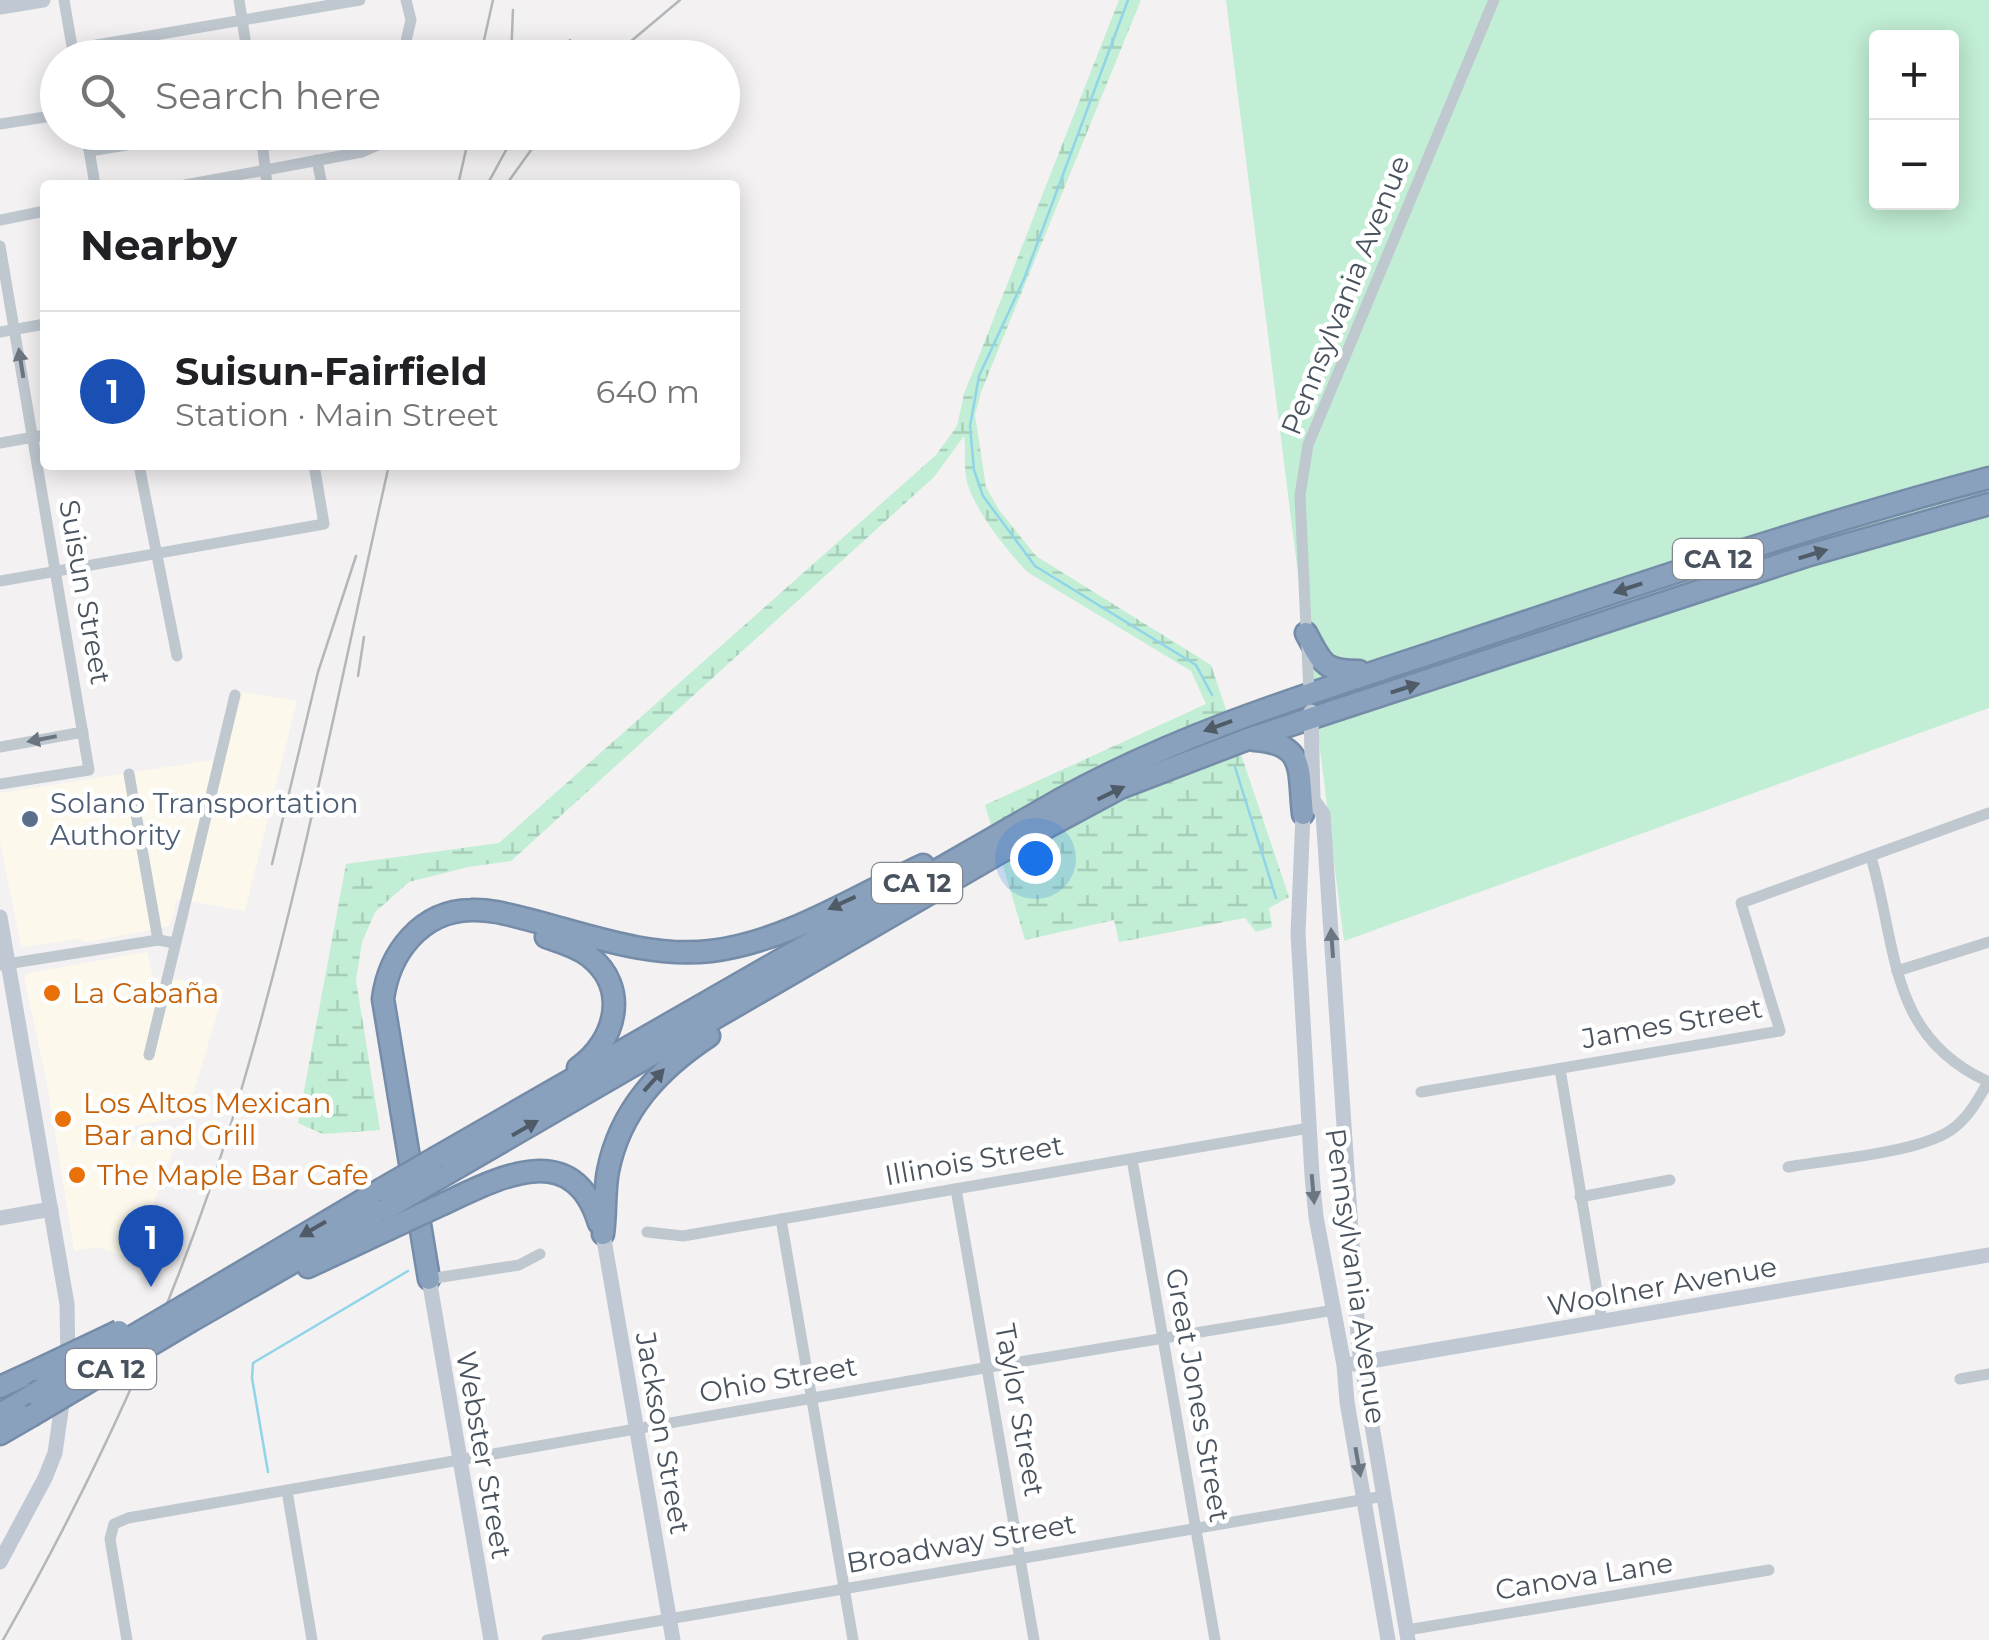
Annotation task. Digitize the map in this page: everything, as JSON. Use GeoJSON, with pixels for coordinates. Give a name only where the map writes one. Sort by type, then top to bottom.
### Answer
{"type":"FeatureCollection","features":[{"type":"Feature","properties":{"kind":"highway","name":"CA 12"},"geometry":{"type":"LineString","coordinates":[[0,1414],[384,1210],[537,1099],[1147,754],[1310,693],[1798,532],[1989,478]]}},
{"type":"Feature","properties":{"kind":"highway","name":"CA 12"},"geometry":{"type":"LineString","coordinates":[[439,1167],[1120,788],[1248,739],[1806,556],[1989,504]]}},
{"type":"Feature","properties":{"kind":"highway"},"geometry":{"type":"LineString","coordinates":[[1306,633],[1320,658],[1334,671],[1376,671]]}},
{"type":"Feature","properties":{"kind":"highway"},"geometry":{"type":"LineString","coordinates":[[1248,739],[1282,743],[1290,750],[1297,761],[1308,807]]}},
{"type":"Feature","properties":{"kind":"highway"},"geometry":{"type":"LineString","coordinates":[[429,1279],[385,1019],[385,986],[404,941],[433,919],[466,910],[506,914],[649,950],[688,953],[732,948],[782,931],[956,849],[995,837]]}},
{"type":"Feature","properties":{"kind":"highway"},"geometry":{"type":"LineString","coordinates":[[400,952],[436,927],[480,920],[569,945],[588,955],[603,970],[615,1006],[613,1024],[604,1044],[591,1059],[537,1099]]}},
{"type":"Feature","properties":{"kind":"highway"},"geometry":{"type":"LineString","coordinates":[[604,1234],[605,1193],[615,1144],[634,1105],[663,1070],[721,1028],[854,948],[886,920]]}},
{"type":"Feature","properties":{"kind":"highway"},"geometry":{"type":"LineString","coordinates":[[0,1387],[150,1316],[189,1313],[384,1210],[445,1203],[514,1172],[548,1171],[578,1187],[604,1234]]}},
{"type":"Feature","properties":{"kind":"highway","name":"CA 12"},"geometry":{"type":"LineString","coordinates":[[0,1434],[64,1397],[189,1313]]}},
{"type":"Feature","properties":{"kind":"main road"},"geometry":{"type":"LineString","coordinates":[[0,7],[43,0]]}},
{"type":"Feature","properties":{"kind":"main road","name":"Pennsylvania Avenue"},"geometry":{"type":"LineString","coordinates":[[1310,693],[1308,807],[1298,934],[1316,1217],[1388,1640]]}},
{"type":"Feature","properties":{"kind":"main road","name":"Pennsylvania Avenue"},"geometry":{"type":"LineString","coordinates":[[1308,807],[1323,814],[1362,1363],[1408,1635]]}},
{"type":"Feature","properties":{"kind":"main road"},"geometry":{"type":"LineString","coordinates":[[0,917],[4,964],[70,1328],[55,1453],[0,1562]]}},
{"type":"Feature","properties":{"kind":"main road"},"geometry":{"type":"LineString","coordinates":[[0,1218],[51,1208]]}},
{"type":"Feature","properties":{"kind":"main road","name":"Jackson Street"},"geometry":{"type":"LineString","coordinates":[[604,1234],[673,1640]]}},
{"type":"Feature","properties":{"kind":"main road","name":"Woolner Avenue"},"geometry":{"type":"LineString","coordinates":[[1344,1366],[1989,1254]]}},
{"type":"Feature","properties":{"kind":"main road","name":"Webster Street"},"geometry":{"type":"LineString","coordinates":[[429,1279],[491,1640]]}},
{"type":"Feature","properties":{"kind":"street"},"geometry":{"type":"LineString","coordinates":[[64,0],[71,40]]}},
{"type":"Feature","properties":{"kind":"street"},"geometry":{"type":"LineString","coordinates":[[238,0],[245,40]]}},
{"type":"Feature","properties":{"kind":"street"},"geometry":{"type":"LineString","coordinates":[[140,40],[360,0]]}},
{"type":"Feature","properties":{"kind":"street"},"geometry":{"type":"LineString","coordinates":[[406,0],[411,20],[406,40]]}},
{"type":"Feature","properties":{"kind":"street","name":"Pennsylvania Avenue"},"geometry":{"type":"LineString","coordinates":[[1310,693],[1300,495],[1308,444],[1494,0]]}},
{"type":"Feature","properties":{"kind":"street"},"geometry":{"type":"LineString","coordinates":[[0,124],[40,118]]}},
{"type":"Feature","properties":{"kind":"street"},"geometry":{"type":"LineString","coordinates":[[94,180],[90,152],[101,150]]}},
{"type":"Feature","properties":{"kind":"street"},"geometry":{"type":"LineString","coordinates":[[264,150],[267,180]]}},
{"type":"Feature","properties":{"kind":"street"},"geometry":{"type":"LineString","coordinates":[[210,180],[362,150]]}},
{"type":"Feature","properties":{"kind":"street"},"geometry":{"type":"LineString","coordinates":[[317,160],[321,180]]}},
{"type":"Feature","properties":{"kind":"street"},"geometry":{"type":"LineString","coordinates":[[0,220],[40,213]]}},
{"type":"Feature","properties":{"kind":"street","name":"Suisun Street"},"geometry":{"type":"LineString","coordinates":[[0,246],[39,436]]}},
{"type":"Feature","properties":{"kind":"street"},"geometry":{"type":"LineString","coordinates":[[0,332],[40,325]]}},
{"type":"Feature","properties":{"kind":"street"},"geometry":{"type":"LineString","coordinates":[[0,443],[39,436]]}},
{"type":"Feature","properties":{"kind":"street","name":"Suisun Street"},"geometry":{"type":"LineString","coordinates":[[0,784],[89,770],[43,470]]}},
{"type":"Feature","properties":{"kind":"street"},"geometry":{"type":"LineString","coordinates":[[140,470],[177,656]]}},
{"type":"Feature","properties":{"kind":"street"},"geometry":{"type":"LineString","coordinates":[[0,581],[324,524],[315,470]]}},
{"type":"Feature","properties":{"kind":"street"},"geometry":{"type":"LineString","coordinates":[[149,1055],[235,695]]}},
{"type":"Feature","properties":{"kind":"street"},"geometry":{"type":"LineString","coordinates":[[0,747],[83,732]]}},
{"type":"Feature","properties":{"kind":"street"},"geometry":{"type":"LineString","coordinates":[[129,774],[158,940]]}},
{"type":"Feature","properties":{"kind":"street","name":"James Street"},"geometry":{"type":"LineString","coordinates":[[1421,1092],[1780,1030],[1741,903],[1989,812]]}},
{"type":"Feature","properties":{"kind":"street"},"geometry":{"type":"LineString","coordinates":[[1788,1167],[1930,1140],[1954,1128],[1973,1108],[1989,1082],[1965,1071],[1933,1044],[1914,1019],[1898,971],[1871,857]]}},
{"type":"Feature","properties":{"kind":"street"},"geometry":{"type":"LineString","coordinates":[[4,964],[158,940],[175,943]]}},
{"type":"Feature","properties":{"kind":"street"},"geometry":{"type":"LineString","coordinates":[[1898,971],[1989,942]]}},
{"type":"Feature","properties":{"kind":"street"},"geometry":{"type":"LineString","coordinates":[[1560,1069],[1602,1321]]}},
{"type":"Feature","properties":{"kind":"street","name":"Illinois Street"},"geometry":{"type":"LineString","coordinates":[[647,1232],[683,1236],[1309,1128]]}},
{"type":"Feature","properties":{"kind":"street","name":"Great Jones Street"},"geometry":{"type":"LineString","coordinates":[[1132,1159],[1215,1640]]}},
{"type":"Feature","properties":{"kind":"street"},"geometry":{"type":"LineString","coordinates":[[1580,1197],[1670,1180]]}},
{"type":"Feature","properties":{"kind":"street","name":"Taylor Street"},"geometry":{"type":"LineString","coordinates":[[956,1189],[1034,1640]]}},
{"type":"Feature","properties":{"kind":"street"},"geometry":{"type":"LineString","coordinates":[[781,1219],[853,1640]]}},
{"type":"Feature","properties":{"kind":"street"},"geometry":{"type":"LineString","coordinates":[[429,1279],[519,1265],[540,1254]]}},
{"type":"Feature","properties":{"kind":"street","name":"Ohio Street"},"geometry":{"type":"LineString","coordinates":[[127,1640],[110,1539],[114,1524],[128,1518],[1334,1310]]}},
{"type":"Feature","properties":{"kind":"street"},"geometry":{"type":"LineString","coordinates":[[1960,1379],[1989,1374]]}},
{"type":"Feature","properties":{"kind":"street"},"geometry":{"type":"LineString","coordinates":[[286,1491],[312,1640]]}},
{"type":"Feature","properties":{"kind":"street","name":"Broadway Street"},"geometry":{"type":"LineString","coordinates":[[548,1640],[1384,1496]]}},
{"type":"Feature","properties":{"kind":"street","name":"Canova Lane"},"geometry":{"type":"LineString","coordinates":[[1408,1635],[1769,1570]]}},
{"type":"Feature","properties":{"kind":"shaded area"},"geometry":{"type":"Polygon","coordinates":[[[243,692],[297,701],[245,911],[177,899],[170,926],[88,942],[78,939],[21,945],[0,842],[0,793],[224,758],[243,692]]]}},
{"type":"Feature","properties":{"kind":"shaded area"},"geometry":{"type":"Polygon","coordinates":[[[147,952],[153,978],[183,980],[224,990],[187,1116],[129,1127],[133,1143],[168,1136],[176,1142],[135,1255],[132,1259],[97,1247],[74,1251],[47,1084],[24,977],[147,952]]]}},
{"type":"Feature","properties":{"kind":"green space"},"geometry":{"type":"Polygon","coordinates":[[[1119,0],[1141,0],[981,392],[975,415],[986,487],[1036,556],[1211,665],[1289,897],[1269,908],[1272,927],[1256,932],[1245,918],[1119,942],[1114,920],[1025,940],[985,805],[1206,704],[1191,671],[1020,564],[991,528],[969,489],[964,436],[934,477],[511,861],[409,882],[375,912],[362,942],[356,980],[380,1130],[323,1134],[298,1123],[346,864],[499,843],[936,455],[957,426],[964,394],[1119,0]]]}},
{"type":"Feature","properties":{"kind":"green space"},"geometry":{"type":"Polygon","coordinates":[[[1226,0],[1989,0],[1989,708],[1344,941],[1226,0]]]}},
{"type":"Feature","properties":{"kind":"waterway"},"geometry":{"type":"LineString","coordinates":[[1128,0],[1024,279],[979,376],[970,426],[974,470],[983,496],[1035,566],[1196,665],[1212,695]]}},
{"type":"Feature","properties":{"kind":"waterway"},"geometry":{"type":"LineString","coordinates":[[1235,767],[1276,898]]}},
{"type":"Feature","properties":{"kind":"waterway"},"geometry":{"type":"LineString","coordinates":[[268,1472],[252,1378],[253,1363],[408,1271]]}},
{"type":"Feature","properties":{"kind":"railway"},"geometry":{"type":"LineString","coordinates":[[484,40],[493,0]]}},
{"type":"Feature","properties":{"kind":"railway"},"geometry":{"type":"LineString","coordinates":[[632,40],[680,0]]}},
{"type":"Feature","properties":{"kind":"railway"},"geometry":{"type":"LineString","coordinates":[[512,40],[513,10]]}},
{"type":"Feature","properties":{"kind":"railway"},"geometry":{"type":"LineString","coordinates":[[459,180],[466,150]]}},
{"type":"Feature","properties":{"kind":"railway"},"geometry":{"type":"LineString","coordinates":[[490,180],[506,150]]}},
{"type":"Feature","properties":{"kind":"railway"},"geometry":{"type":"LineString","coordinates":[[510,180],[531,150]]}},
{"type":"Feature","properties":{"kind":"railway"},"geometry":{"type":"LineString","coordinates":[[3,1640],[103,1449],[162,1317],[212,1182],[279,953],[388,470]]}},
{"type":"Feature","properties":{"kind":"railway"},"geometry":{"type":"LineString","coordinates":[[272,864],[318,672],[356,556]]}},
{"type":"Feature","properties":{"kind":"railway"},"geometry":{"type":"LineString","coordinates":[[358,676],[364,637]]}},
{"type":"Feature","properties":{"kind":"place","name":"Solano Transportation Authority"},"geometry":{"type":"Point","coordinates":[30,819]}},
{"type":"Feature","properties":{"kind":"place","name":"La Cabaña"},"geometry":{"type":"Point","coordinates":[52,993]}},
{"type":"Feature","properties":{"kind":"place","name":"Los Altos Mexican Bar and Grill"},"geometry":{"type":"Point","coordinates":[63,1119]}},
{"type":"Feature","properties":{"kind":"place","name":"The Maple Bar Cafe"},"geometry":{"type":"Point","coordinates":[77,1175]}},
{"type":"Feature","properties":{"kind":"place","name":"Suisun-Fairfield"},"geometry":{"type":"Point","coordinates":[151,1287]}}]}
